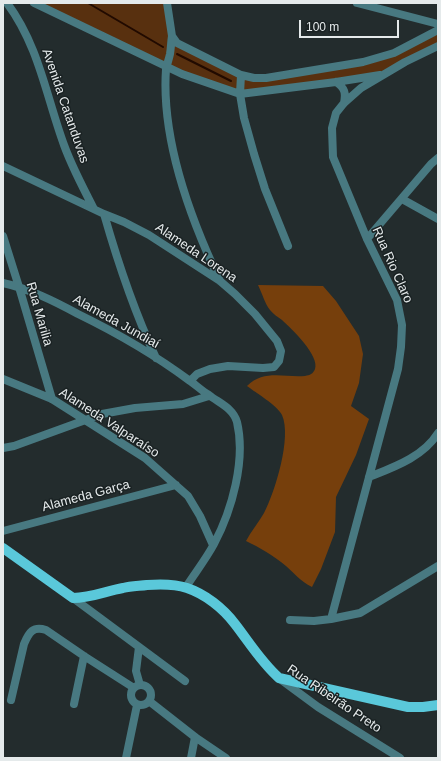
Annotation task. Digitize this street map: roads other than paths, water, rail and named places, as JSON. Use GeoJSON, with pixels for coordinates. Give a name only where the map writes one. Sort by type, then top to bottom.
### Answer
{"type":"FeatureCollection","features":[{"type":"Feature","properties":{"kind":"main road"},"geometry":{"type":"LineString","coordinates":[[3,548],[73,598]]}},
{"type":"Feature","properties":{"kind":"main road","name":"Rua Ribeirão Preto"},"geometry":{"type":"LineString","coordinates":[[73,598],[85,598],[124,588],[147,585],[186,587],[218,606],[234,622],[267,668],[279,678]]}},
{"type":"Feature","properties":{"kind":"main road"},"geometry":{"type":"LineString","coordinates":[[279,678],[408,707],[438,705]]}},
{"type":"Feature","properties":{"kind":"street","name":"Avenida Catanduvas"},"geometry":{"type":"LineString","coordinates":[[6,3],[25,33],[37,60],[64,146],[73,168],[94,209]]}},
{"type":"Feature","properties":{"kind":"street"},"geometry":{"type":"LineString","coordinates":[[13,3],[13,12]]}},
{"type":"Feature","properties":{"kind":"street"},"geometry":{"type":"LineString","coordinates":[[34,3],[166,68],[240,94],[386,74]]}},
{"type":"Feature","properties":{"kind":"street"},"geometry":{"type":"LineString","coordinates":[[167,3],[172,36],[170,55],[166,68],[168,120],[184,191],[205,249],[220,281]]}},
{"type":"Feature","properties":{"kind":"street"},"geometry":{"type":"LineString","coordinates":[[358,3],[438,24]]}},
{"type":"Feature","properties":{"kind":"street"},"geometry":{"type":"LineString","coordinates":[[423,20],[426,24],[426,36]]}},
{"type":"Feature","properties":{"kind":"street"},"geometry":{"type":"LineString","coordinates":[[172,36],[177,43],[242,75],[254,78],[266,78],[363,62],[394,53],[438,30]]}},
{"type":"Feature","properties":{"kind":"street","name":"Rua Rio Claro"},"geometry":{"type":"LineString","coordinates":[[331,619],[398,370],[402,324],[397,300],[367,239],[333,157],[332,128],[336,113],[344,103],[361,88],[405,62],[438,46]]}},
{"type":"Feature","properties":{"kind":"street"},"geometry":{"type":"LineString","coordinates":[[242,75],[240,94],[244,118],[268,195],[288,246]]}},
{"type":"Feature","properties":{"kind":"street"},"geometry":{"type":"LineString","coordinates":[[336,82],[345,90],[346,96],[344,103]]}},
{"type":"Feature","properties":{"kind":"street"},"geometry":{"type":"LineString","coordinates":[[367,239],[431,164],[438,158]]}},
{"type":"Feature","properties":{"kind":"street","name":"Alameda Lorena"},"geometry":{"type":"LineString","coordinates":[[3,166],[149,235],[220,281],[255,314],[276,341],[281,351],[279,361],[274,367],[263,368],[228,366],[210,369],[197,374],[190,381]]}},
{"type":"Feature","properties":{"kind":"street"},"geometry":{"type":"LineString","coordinates":[[402,199],[438,219]]}},
{"type":"Feature","properties":{"kind":"street"},"geometry":{"type":"LineString","coordinates":[[104,214],[122,275],[135,310],[156,358]]}},
{"type":"Feature","properties":{"kind":"street","name":"Rua Marilia"},"geometry":{"type":"LineString","coordinates":[[3,236],[52,399]]}},
{"type":"Feature","properties":{"kind":"street","name":"Alameda Jundiaí"},"geometry":{"type":"LineString","coordinates":[[3,283],[19,287],[51,300],[99,324],[156,358],[190,381],[209,396],[228,408],[236,420],[240,441],[239,469],[223,525],[213,545],[186,587]]}},
{"type":"Feature","properties":{"kind":"street","name":"Alameda Valparaíso"},"geometry":{"type":"LineString","coordinates":[[3,379],[52,399],[145,458],[188,496],[200,516],[213,545]]}},
{"type":"Feature","properties":{"kind":"street"},"geometry":{"type":"LineString","coordinates":[[3,448],[14,446],[102,414],[135,408],[183,404],[209,396]]}},
{"type":"Feature","properties":{"kind":"street"},"geometry":{"type":"LineString","coordinates":[[369,477],[393,467],[417,454],[432,443],[438,433]]}},
{"type":"Feature","properties":{"kind":"street","name":"Alameda Garça"},"geometry":{"type":"LineString","coordinates":[[3,531],[176,485]]}},
{"type":"Feature","properties":{"kind":"street"},"geometry":{"type":"LineString","coordinates":[[290,620],[314,621],[344,618],[360,613],[438,566]]}},
{"type":"Feature","properties":{"kind":"street"},"geometry":{"type":"LineString","coordinates":[[73,598],[185,681]]}},
{"type":"Feature","properties":{"kind":"street"},"geometry":{"type":"LineString","coordinates":[[11,700],[24,644],[27,635],[33,630],[40,628],[46,630],[84,656],[137,687],[148,689],[151,695],[149,701],[144,705],[137,705],[131,697],[131,694],[137,687],[136,671],[139,647]]}},
{"type":"Feature","properties":{"kind":"street"},"geometry":{"type":"LineString","coordinates":[[74,704],[84,656]]}},
{"type":"Feature","properties":{"kind":"street","name":"Rua Ribeirão Preto"},"geometry":{"type":"LineString","coordinates":[[279,678],[318,707],[400,758]]}},
{"type":"Feature","properties":{"kind":"street"},"geometry":{"type":"LineString","coordinates":[[149,701],[195,737],[226,758]]}},
{"type":"Feature","properties":{"kind":"street"},"geometry":{"type":"LineString","coordinates":[[126,758],[137,705]]}},
{"type":"Feature","properties":{"kind":"street"},"geometry":{"type":"LineString","coordinates":[[191,758],[195,737]]}},
{"type":"Feature","properties":{"kind":"waterway"},"geometry":{"type":"LineString","coordinates":[[88,3],[163,47]]}},
{"type":"Feature","properties":{"kind":"waterway"},"geometry":{"type":"LineString","coordinates":[[177,54],[231,81]]}}]}
